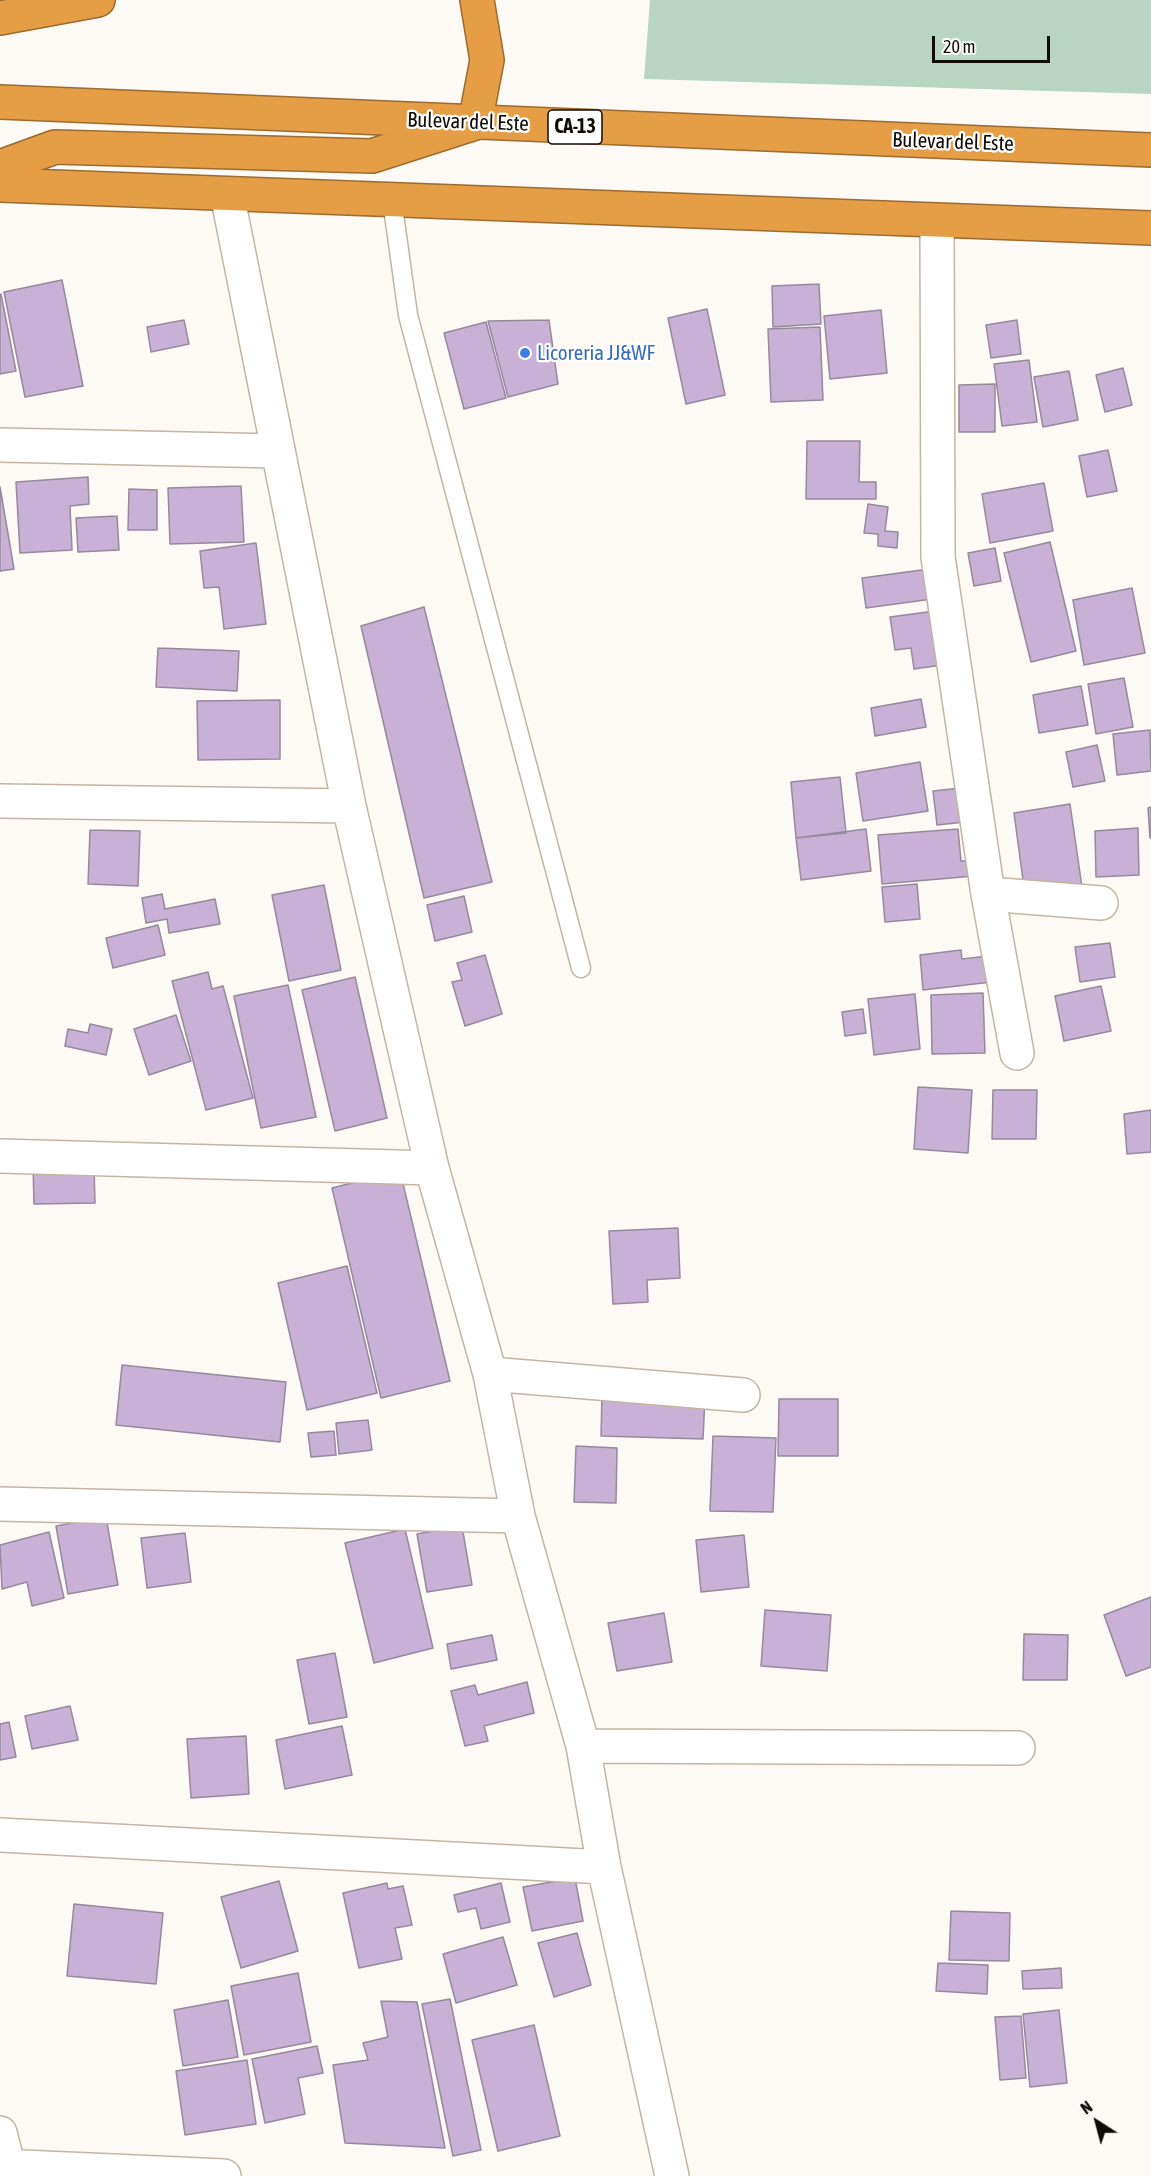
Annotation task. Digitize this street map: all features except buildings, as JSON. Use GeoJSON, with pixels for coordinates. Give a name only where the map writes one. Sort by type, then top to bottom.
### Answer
{"type":"FeatureCollection","features":[{"type":"Feature","properties":{"kind":"highway"},"geometry":{"type":"LineString","coordinates":[[0,18],[98,0]]}},
{"type":"Feature","properties":{"kind":"highway"},"geometry":{"type":"LineString","coordinates":[[0,167],[55,147],[372,156],[475,123],[488,60],[477,0]]}},
{"type":"Feature","properties":{"kind":"highway","name":"Bulevar del Este"},"geometry":{"type":"LineString","coordinates":[[0,102],[1151,150]]}},
{"type":"Feature","properties":{"kind":"highway"},"geometry":{"type":"LineString","coordinates":[[0,185],[1151,228]]}},
{"type":"Feature","properties":{"kind":"street"},"geometry":{"type":"LineString","coordinates":[[227,194],[349,806],[432,1168],[490,1374],[518,1516],[583,1746],[604,1867],[672,2176]]}},
{"type":"Feature","properties":{"kind":"street"},"geometry":{"type":"LineString","coordinates":[[937,221],[938,557],[988,894],[1017,1053]]}},
{"type":"Feature","properties":{"kind":"street"},"geometry":{"type":"LineString","coordinates":[[0,444],[278,451]]}},
{"type":"Feature","properties":{"kind":"street"},"geometry":{"type":"LineString","coordinates":[[0,801],[349,806]]}},
{"type":"Feature","properties":{"kind":"street"},"geometry":{"type":"LineString","coordinates":[[988,894],[1101,903]]}},
{"type":"Feature","properties":{"kind":"street"},"geometry":{"type":"LineString","coordinates":[[0,1156],[432,1168]]}},
{"type":"Feature","properties":{"kind":"street"},"geometry":{"type":"LineString","coordinates":[[490,1374],[743,1395]]}},
{"type":"Feature","properties":{"kind":"street"},"geometry":{"type":"LineString","coordinates":[[0,1504],[518,1516]]}},
{"type":"Feature","properties":{"kind":"street"},"geometry":{"type":"LineString","coordinates":[[583,1746],[1018,1748]]}},
{"type":"Feature","properties":{"kind":"street"},"geometry":{"type":"LineString","coordinates":[[0,1835],[604,1867]]}},
{"type":"Feature","properties":{"kind":"street"},"geometry":{"type":"LineString","coordinates":[[0,2133],[6,2169],[224,2176]]}},
{"type":"Feature","properties":{"kind":"lane"},"geometry":{"type":"LineString","coordinates":[[392,200],[408,315],[581,968]]}},
{"type":"Feature","properties":{"kind":"green space"},"geometry":{"type":"Polygon","coordinates":[[[650,0],[1151,0],[1151,94],[644,79],[650,0]]]}},
{"type":"Feature","properties":{"kind":"place","name":"Licoreria JJ&WF"},"geometry":{"type":"Point","coordinates":[525,353]}}]}
